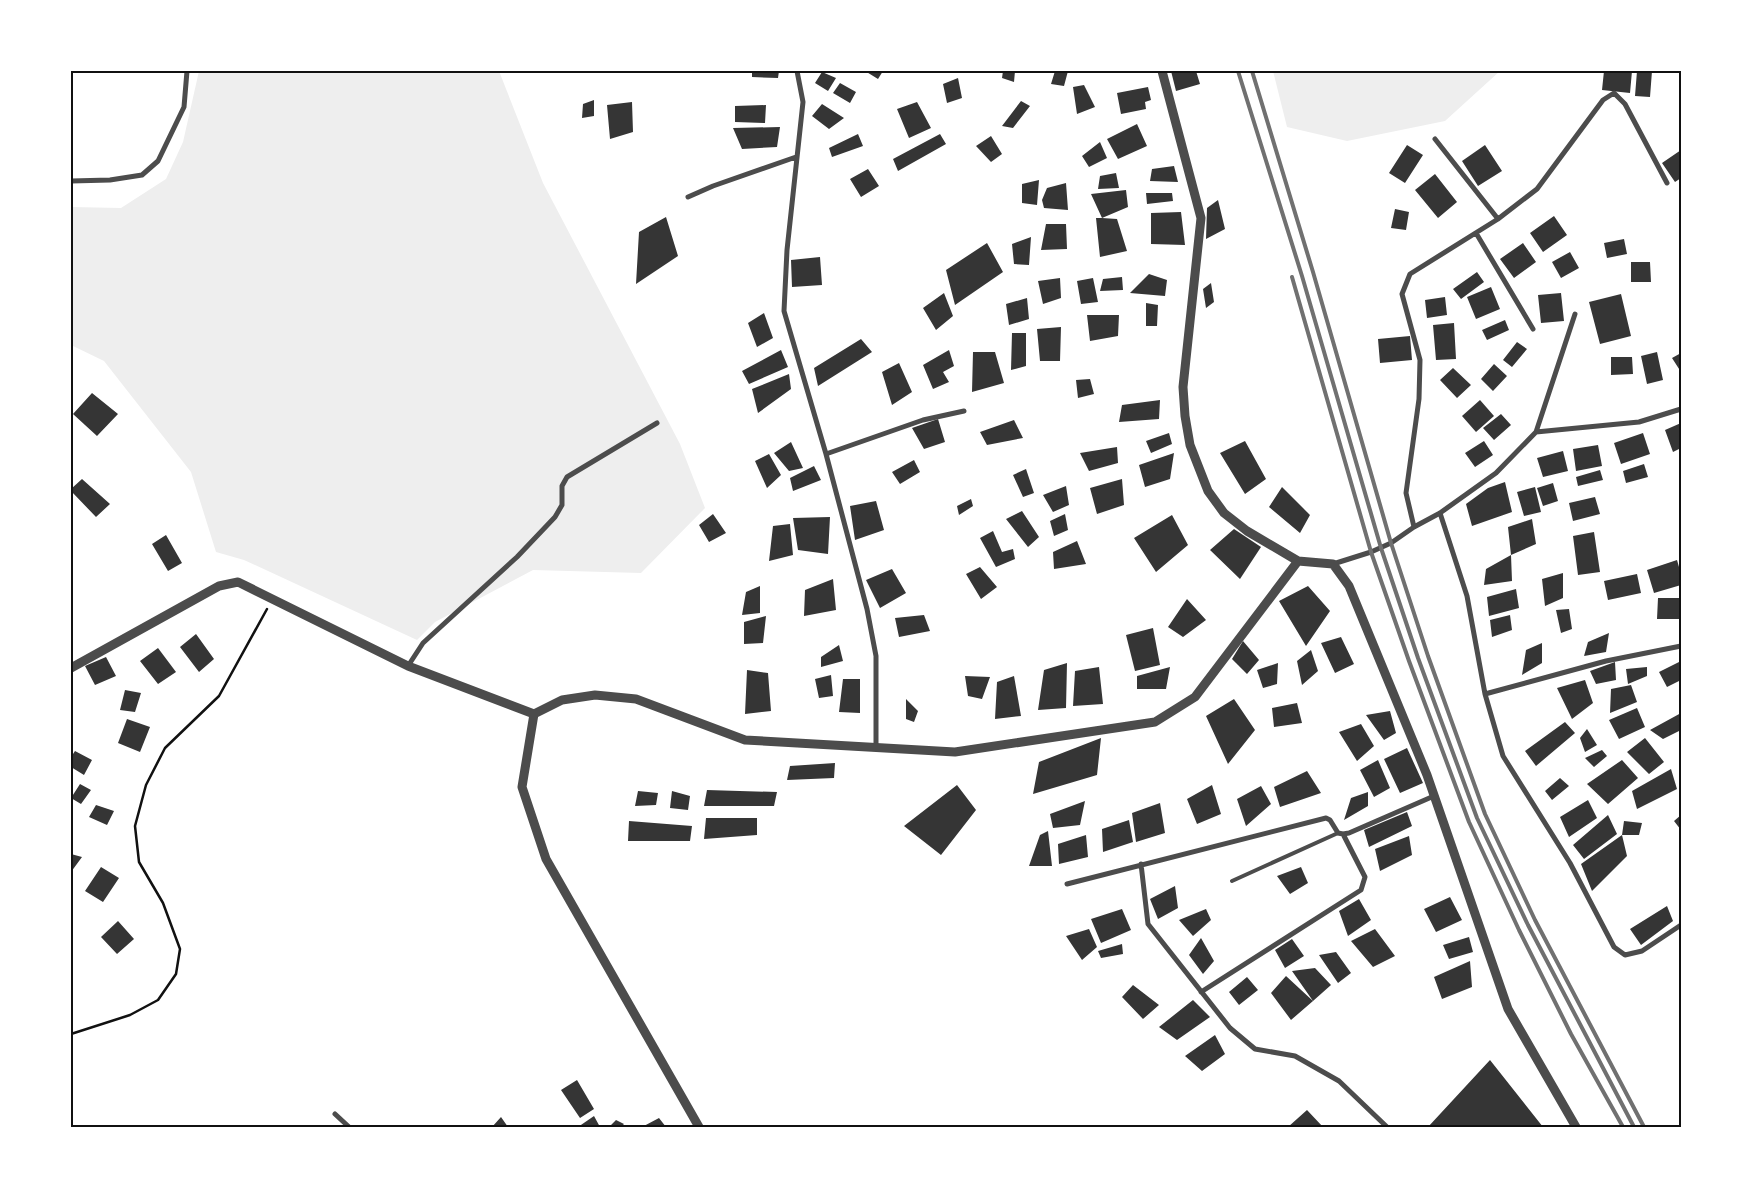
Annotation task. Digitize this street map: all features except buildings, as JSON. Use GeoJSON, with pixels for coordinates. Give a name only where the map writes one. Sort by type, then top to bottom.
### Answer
{"type":"FeatureCollection","features":[{"type":"Feature","properties":{"kind":"street"},"geometry":{"type":"LineString","coordinates":[[71,181],[110,180],[142,175],[158,161],[184,107],[187,71]]}},
{"type":"Feature","properties":{"kind":"street"},"geometry":{"type":"LineString","coordinates":[[798,71],[803,102],[787,250],[784,311],[826,454],[867,609],[876,656],[876,747]]}},
{"type":"Feature","properties":{"kind":"street"},"geometry":{"type":"LineString","coordinates":[[1162,71],[1201,218],[1183,387],[1190,445],[1208,491],[1224,513],[1247,531],[1298,561],[1332,564],[1381,548],[1440,513],[1496,473],[1536,432],[1575,314]]}},
{"type":"Feature","properties":{"kind":"street"},"geometry":{"type":"LineString","coordinates":[[1414,528],[1406,494],[1419,399],[1420,360],[1402,294],[1410,274],[1498,220],[1537,189],[1603,100],[1614,94],[1625,104],[1666,183]]}},
{"type":"Feature","properties":{"kind":"street"},"geometry":{"type":"LineString","coordinates":[[1436,139],[1498,220]]}},
{"type":"Feature","properties":{"kind":"street"},"geometry":{"type":"LineString","coordinates":[[688,197],[713,186],[796,157]]}},
{"type":"Feature","properties":{"kind":"street"},"geometry":{"type":"LineString","coordinates":[[1476,233],[1533,329]]}},
{"type":"Feature","properties":{"kind":"street"},"geometry":{"type":"LineString","coordinates":[[1536,432],[1639,422],[1681,409]]}},
{"type":"Feature","properties":{"kind":"street"},"geometry":{"type":"LineString","coordinates":[[826,454],[923,420],[964,411]]}},
{"type":"Feature","properties":{"kind":"street"},"geometry":{"type":"LineString","coordinates":[[408,666],[422,643],[517,557],[555,517],[562,506],[562,486],[567,477],[656,423]]}},
{"type":"Feature","properties":{"kind":"street"},"geometry":{"type":"LineString","coordinates":[[1440,513],[1467,596],[1486,694],[1503,756],[1570,863],[1614,947],[1625,955],[1642,952],[1681,925]]}},
{"type":"Feature","properties":{"kind":"street"},"geometry":{"type":"LineString","coordinates":[[71,668],[219,586],[238,582],[408,666],[534,714],[562,700],[594,695],[636,699],[745,740],[955,752],[1155,722],[1194,698],[1298,561]]}},
{"type":"Feature","properties":{"kind":"street"},"geometry":{"type":"LineString","coordinates":[[1332,564],[1349,586],[1427,775],[1508,1009],[1576,1127]]}},
{"type":"Feature","properties":{"kind":"street"},"geometry":{"type":"LineString","coordinates":[[1486,694],[1606,661],[1681,646]]}},
{"type":"Feature","properties":{"kind":"street"},"geometry":{"type":"LineString","coordinates":[[534,714],[522,787],[546,859],[699,1127]]}},
{"type":"Feature","properties":{"kind":"street"},"geometry":{"type":"LineString","coordinates":[[1340,833],[1349,833],[1434,796]]}},
{"type":"Feature","properties":{"kind":"street"},"geometry":{"type":"LineString","coordinates":[[1067,884],[1326,818],[1330,820],[1340,833],[1365,877],[1361,890],[1201,992]]}},
{"type":"Feature","properties":{"kind":"street"},"geometry":{"type":"LineString","coordinates":[[1142,864],[1148,924],[1230,1028],[1255,1049],[1295,1056],[1339,1081],[1387,1127]]}},
{"type":"Feature","properties":{"kind":"street"},"geometry":{"type":"LineString","coordinates":[[335,1114],[349,1127]]}},
{"type":"Feature","properties":{"kind":"lane"},"geometry":{"type":"LineString","coordinates":[[1232,881],[1340,833]]}},
{"type":"Feature","properties":{"kind":"path"},"geometry":{"type":"LineString","coordinates":[[71,1034],[130,1015],[158,1000],[176,974],[180,950],[163,903],[139,862],[135,826],[137,818],[146,785],[165,748],[219,696],[273,599]]}},
{"type":"Feature","properties":{"kind":"shaded area"},"geometry":{"type":"Polygon","coordinates":[[[199,71],[499,71],[543,183],[680,444],[705,508],[641,573],[533,570],[435,622],[417,640],[244,560],[216,552],[191,472],[104,361],[71,345],[71,207],[121,208],[166,179],[183,142],[199,71]]]}},
{"type":"Feature","properties":{"kind":"shaded area"},"geometry":{"type":"Polygon","coordinates":[[[1273,71],[1500,71],[1445,121],[1347,141],[1287,127],[1273,71]]]}},
{"type":"Feature","properties":{"kind":"railway"},"geometry":{"type":"LineString","coordinates":[[1238,71],[1302,276],[1381,548],[1418,658],[1477,818],[1528,925],[1634,1127]]}},
{"type":"Feature","properties":{"kind":"railway"},"geometry":{"type":"LineString","coordinates":[[1252,71],[1313,272],[1391,543],[1428,656],[1485,814],[1535,920],[1644,1127]]}},
{"type":"Feature","properties":{"kind":"railway"},"geometry":{"type":"LineString","coordinates":[[1292,277],[1371,552],[1469,822],[1519,930],[1571,1034],[1623,1127]]}}]}
